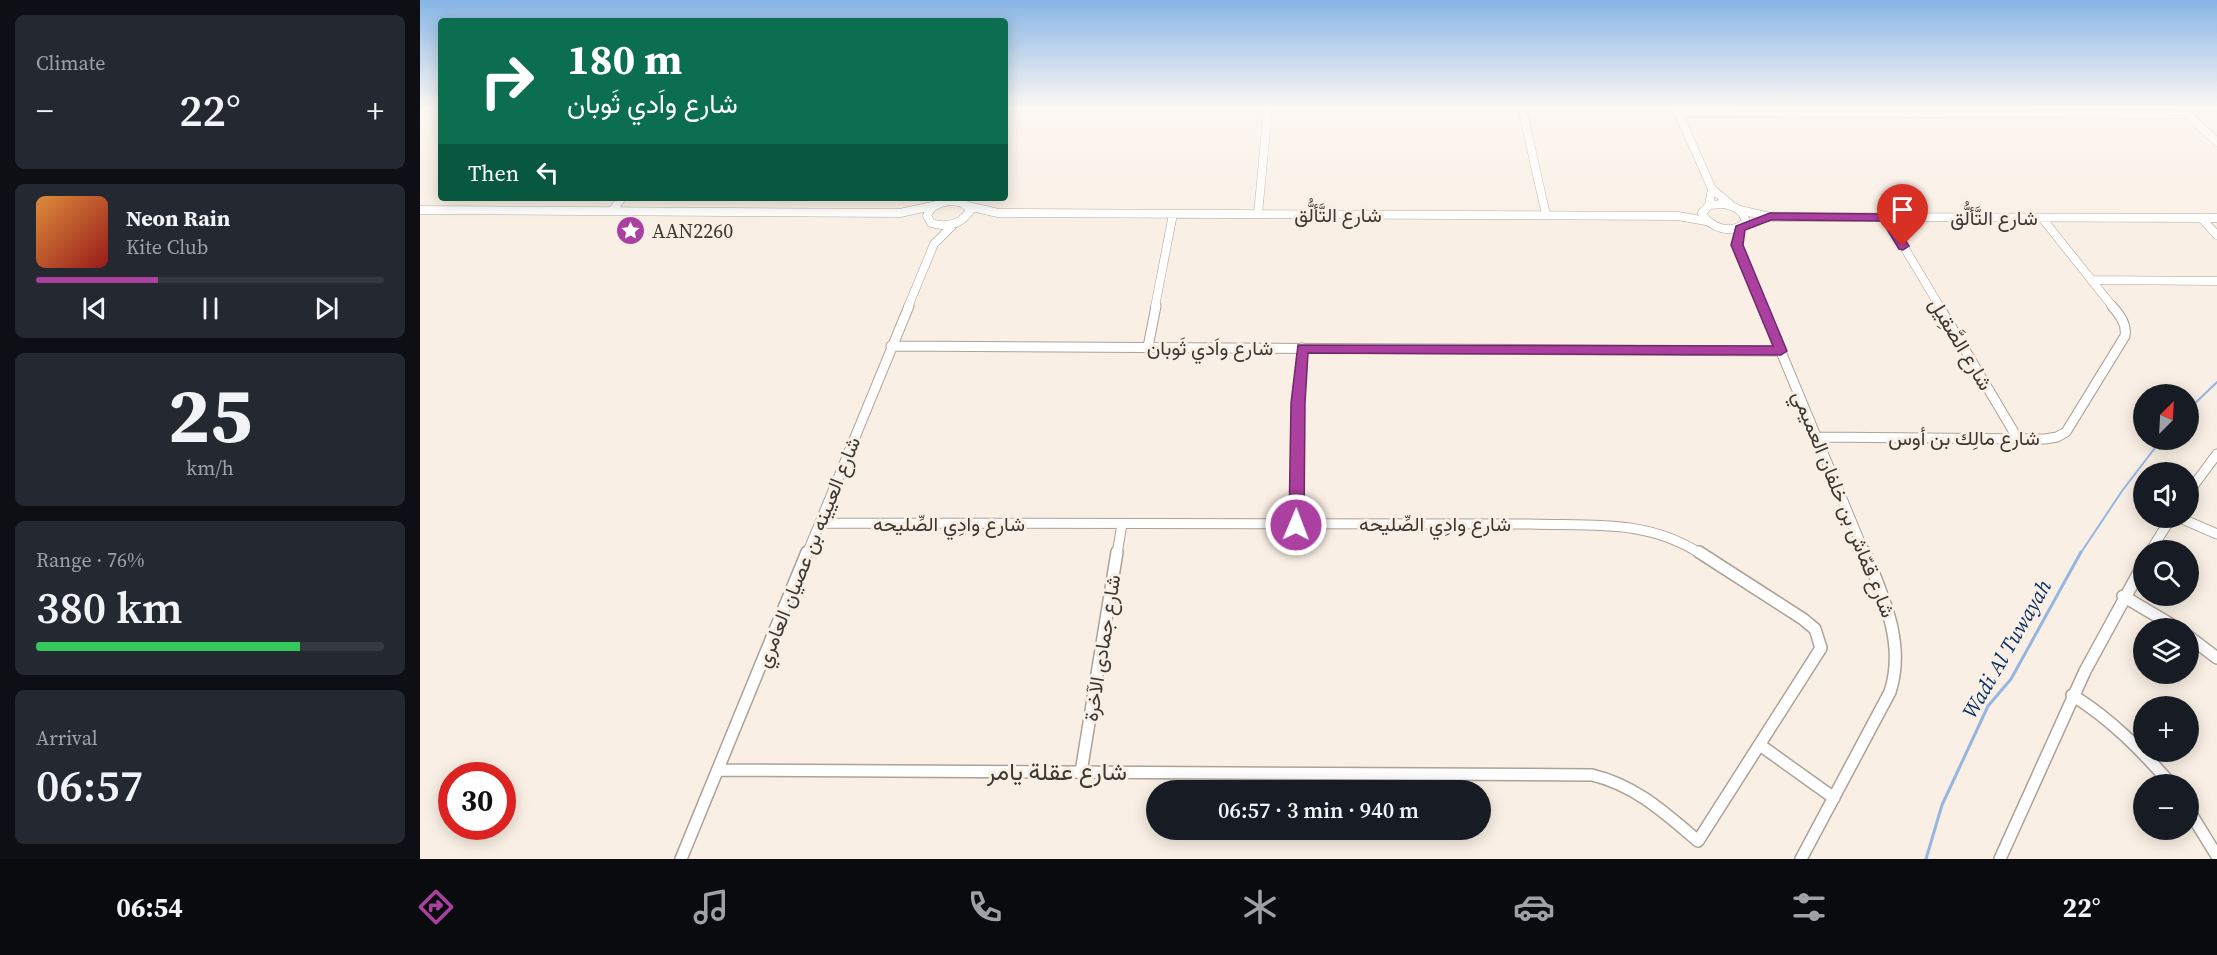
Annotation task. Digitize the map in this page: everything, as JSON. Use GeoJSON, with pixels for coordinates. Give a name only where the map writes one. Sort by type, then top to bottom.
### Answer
{"type":"FeatureCollection","features":[{"type":"Feature","properties":{"kind":"street"},"geometry":{"type":"LineString","coordinates":[[1258,214],[1264,148]]}},
{"type":"Feature","properties":{"kind":"street"},"geometry":{"type":"LineString","coordinates":[[1531,148],[1546,216]]}},
{"type":"Feature","properties":{"kind":"street"},"geometry":{"type":"LineString","coordinates":[[1694,148],[1712,189],[1713,198],[1703,216],[1706,221]]}},
{"type":"Feature","properties":{"kind":"street"},"geometry":{"type":"LineString","coordinates":[[1712,189],[1746,218],[1737,245]]}},
{"type":"Feature","properties":{"kind":"street"},"geometry":{"type":"LineString","coordinates":[[612,211],[620,201]]}},
{"type":"Feature","properties":{"kind":"street","name":"شارع التَّألُّق"},"geometry":{"type":"LineString","coordinates":[[942,202],[956,201],[998,213]]}},
{"type":"Feature","properties":{"kind":"street"},"geometry":{"type":"LineString","coordinates":[[900,213],[942,202]]}},
{"type":"Feature","properties":{"kind":"street"},"geometry":{"type":"LineString","coordinates":[[934,244],[930,210],[942,202]]}},
{"type":"Feature","properties":{"kind":"street"},"geometry":{"type":"LineString","coordinates":[[963,220],[970,212],[966,203]]}},
{"type":"Feature","properties":{"kind":"street","name":"شارع التَّألُّق"},"geometry":{"type":"LineString","coordinates":[[1678,216],[1722,204],[1770,217],[2217,219]]}},
{"type":"Feature","properties":{"kind":"street"},"geometry":{"type":"LineString","coordinates":[[420,210],[900,213],[939,225],[954,224]]}},
{"type":"Feature","properties":{"kind":"street","name":"شارع التَّألُّق"},"geometry":{"type":"LineString","coordinates":[[954,224],[998,213],[1678,216],[1706,221],[1715,226]]}},
{"type":"Feature","properties":{"kind":"street"},"geometry":{"type":"LineString","coordinates":[[1148,347],[1173,214]]}},
{"type":"Feature","properties":{"kind":"street","name":"شارع التَّألُّق"},"geometry":{"type":"LineString","coordinates":[[1742,227],[1770,217]]}},
{"type":"Feature","properties":{"kind":"street","name":"شارع الصَّقِيل"},"geometry":{"type":"LineString","coordinates":[[1886,217],[2018,439]]}},
{"type":"Feature","properties":{"kind":"street","name":"شارع مالِك بن أوس"},"geometry":{"type":"LineString","coordinates":[[1817,437],[2018,439],[2052,438],[2066,432],[2125,336],[2126,329],[2121,317],[2042,218]]}},
{"type":"Feature","properties":{"kind":"street"},"geometry":{"type":"LineString","coordinates":[[2201,218],[2217,235]]}},
{"type":"Feature","properties":{"kind":"street","name":"شارع العيينه بن عصيان العامري"},"geometry":{"type":"LineString","coordinates":[[681,859],[934,244],[954,224]]}},
{"type":"Feature","properties":{"kind":"street"},"geometry":{"type":"LineString","coordinates":[[1715,226],[1725,229],[1742,227]]}},
{"type":"Feature","properties":{"kind":"street","name":"شارع قمّاش بن خلفان العميمي"},"geometry":{"type":"LineString","coordinates":[[1715,226],[1737,245],[1885,601],[1897,647],[1895,677],[1890,692],[1801,859]]}},
{"type":"Feature","properties":{"kind":"street"},"geometry":{"type":"LineString","coordinates":[[2092,280],[2217,280]]}},
{"type":"Feature","properties":{"kind":"street","name":"شارع واَدي ثَوبان"},"geometry":{"type":"LineString","coordinates":[[891,346],[1781,351]]}},
{"type":"Feature","properties":{"kind":"street"},"geometry":{"type":"LineString","coordinates":[[1296,525],[1298,403],[1302,348]]}},
{"type":"Feature","properties":{"kind":"street"},"geometry":{"type":"LineString","coordinates":[[2199,478],[2217,454]]}},
{"type":"Feature","properties":{"kind":"street","name":"شارع وادِي الصِّليحه"},"geometry":{"type":"LineString","coordinates":[[820,523],[1622,525],[1650,529],[1674,538],[1803,619],[1821,643],[1819,654],[1698,841]]}},
{"type":"Feature","properties":{"kind":"street","name":"شارع جمادى الآخرة"},"geometry":{"type":"LineString","coordinates":[[1081,772],[1122,524]]}},
{"type":"Feature","properties":{"kind":"street"},"geometry":{"type":"LineString","coordinates":[[2199,526],[2217,534]]}},
{"type":"Feature","properties":{"kind":"street"},"geometry":{"type":"LineString","coordinates":[[2001,859],[2072,695],[2133,580]]}},
{"type":"Feature","properties":{"kind":"street"},"geometry":{"type":"LineString","coordinates":[[2123,596],[2160,618]]}},
{"type":"Feature","properties":{"kind":"street"},"geometry":{"type":"LineString","coordinates":[[2199,644],[2217,658]]}},
{"type":"Feature","properties":{"kind":"street"},"geometry":{"type":"LineString","coordinates":[[2072,695],[2097,710],[2129,736],[2162,774]]}},
{"type":"Feature","properties":{"kind":"street"},"geometry":{"type":"LineString","coordinates":[[1760,746],[1834,798]]}},
{"type":"Feature","properties":{"kind":"street","name":"شارع عقلة يامر"},"geometry":{"type":"LineString","coordinates":[[718,770],[1592,775],[1612,779],[1631,787],[1698,841]]}},
{"type":"Feature","properties":{"kind":"street"},"geometry":{"type":"LineString","coordinates":[[2199,827],[2217,856]]}},
{"type":"Feature","properties":{"kind":"waterway","name":"Wadi Al Tuwayah"},"geometry":{"type":"LineString","coordinates":[[2199,399],[2217,382]]}},
{"type":"Feature","properties":{"kind":"waterway","name":"Wadi Al Tuwayah"},"geometry":{"type":"LineString","coordinates":[[2080,554],[2122,491],[2153,450]]}},
{"type":"Feature","properties":{"kind":"waterway","name":"Wadi Al Tuwayah"},"geometry":{"type":"LineString","coordinates":[[1926,859],[1942,805],[1988,706],[2011,679],[2081,552]]}},
{"type":"Feature","properties":{"kind":"place","name":"AAN2260"},"geometry":{"type":"Point","coordinates":[631,231]}},
{"type":"Feature","properties":{"kind":"route"},"geometry":{"type":"LineString","coordinates":[[1296,525],[1298,403],[1302,348],[1781,351],[1737,245],[1740,228],[1770,217],[1886,217],[1903,246]]}}]}
